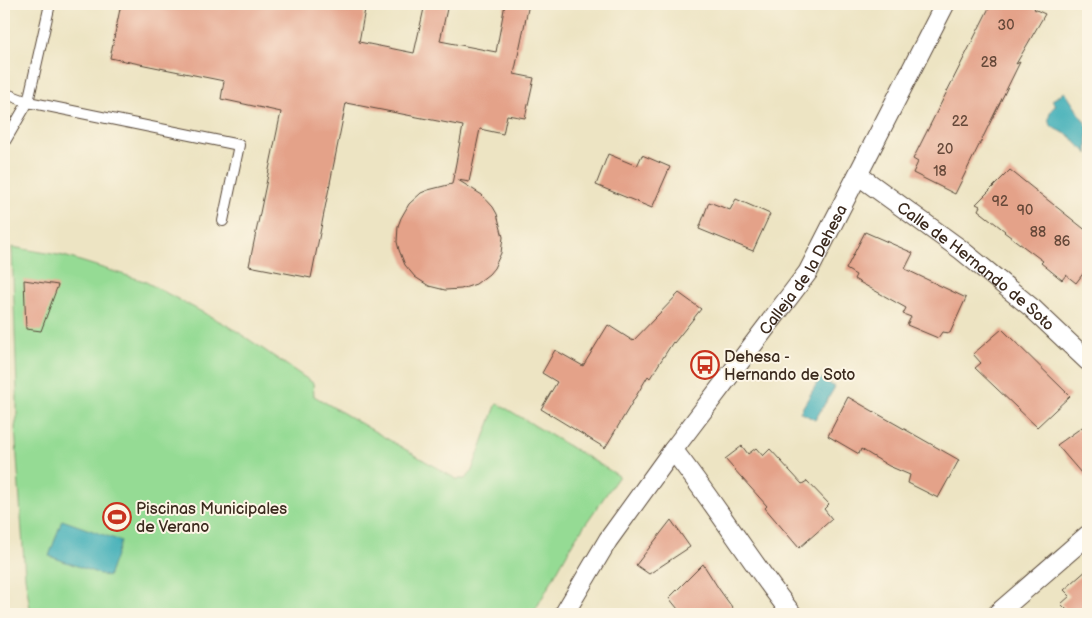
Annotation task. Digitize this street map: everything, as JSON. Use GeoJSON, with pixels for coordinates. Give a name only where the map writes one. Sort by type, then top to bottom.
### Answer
{"type":"FeatureCollection","features":[{"type":"Feature","properties":{"kind":"street","name":"Calleja de la Dehesa"},"geometry":{"type":"LineString","coordinates":[[564,614],[608,540],[673,450],[808,272],[945,4]]}},
{"type":"Feature","properties":{"kind":"street","name":"Calle de Hernando de Soto"},"geometry":{"type":"LineString","coordinates":[[858,175],[960,248],[1032,308],[1088,361]]}},
{"type":"Feature","properties":{"kind":"street"},"geometry":{"type":"LineString","coordinates":[[673,450],[769,585],[792,614]]}},
{"type":"Feature","properties":{"kind":"street"},"geometry":{"type":"LineString","coordinates":[[996,614],[1088,535]]}},
{"type":"Feature","properties":{"kind":"lane"},"geometry":{"type":"LineString","coordinates":[[4,143],[28,102],[50,4]]}},
{"type":"Feature","properties":{"kind":"lane"},"geometry":{"type":"LineString","coordinates":[[4,93],[28,102],[239,145],[223,221]]}},
{"type":"Feature","properties":{"kind":"green space"},"geometry":{"type":"Polygon","coordinates":[[[12,247],[64,256],[144,281],[232,328],[313,383],[314,396],[456,479],[465,479],[471,473],[497,403],[619,476],[575,539],[533,614],[31,614],[25,577],[15,427],[17,418],[17,389],[12,247]]]}},
{"type":"Feature","properties":{"kind":"water"},"geometry":{"type":"Polygon","coordinates":[[[1065,92],[1088,127],[1087,154],[1070,136],[1049,123],[1050,113],[1056,105],[1052,100],[1065,92]]]}},
{"type":"Feature","properties":{"kind":"water"},"geometry":{"type":"Polygon","coordinates":[[[820,378],[835,387],[815,420],[800,412],[820,378]]]}},
{"type":"Feature","properties":{"kind":"water"},"geometry":{"type":"Polygon","coordinates":[[[62,520],[121,541],[108,577],[49,556],[62,520]]]}},
{"type":"Feature","properties":{"kind":"building"},"geometry":{"type":"Polygon","coordinates":[[[121,4],[366,4],[359,42],[414,53],[425,4],[448,4],[440,41],[496,52],[505,4],[529,4],[514,74],[534,78],[525,118],[507,115],[503,134],[480,129],[469,182],[458,180],[482,195],[497,214],[503,237],[501,253],[494,268],[476,284],[461,289],[445,290],[429,286],[415,277],[405,265],[397,242],[398,226],[409,204],[421,193],[452,184],[463,126],[346,103],[311,278],[249,266],[281,112],[221,99],[224,81],[110,58],[121,4]]]}},
{"type":"Feature","properties":{"kind":"building"},"geometry":{"type":"Polygon","coordinates":[[[991,4],[1037,4],[1034,9],[1045,14],[1016,64],[1020,62],[955,194],[913,173],[918,162],[913,159],[991,4]]]}},
{"type":"Feature","properties":{"kind":"building"},"geometry":{"type":"Polygon","coordinates":[[[608,154],[637,166],[642,155],[670,167],[652,208],[596,185],[608,154]]]}},
{"type":"Feature","properties":{"kind":"building"},"geometry":{"type":"Polygon","coordinates":[[[1010,170],[1088,232],[1088,267],[1076,283],[1066,275],[1062,280],[1041,263],[1043,261],[978,210],[980,206],[976,204],[1010,170]]]}},
{"type":"Feature","properties":{"kind":"building"},"geometry":{"type":"Polygon","coordinates":[[[736,199],[770,214],[753,251],[699,229],[709,202],[730,210],[736,199]]]}},
{"type":"Feature","properties":{"kind":"building"},"geometry":{"type":"Polygon","coordinates":[[[865,232],[913,253],[905,269],[966,298],[950,333],[942,332],[938,338],[907,325],[911,317],[903,314],[906,308],[854,279],[856,275],[846,269],[865,232]]]}},
{"type":"Feature","properties":{"kind":"building"},"geometry":{"type":"Polygon","coordinates":[[[24,280],[58,285],[41,331],[26,329],[24,280]]]}},
{"type":"Feature","properties":{"kind":"building"},"geometry":{"type":"Polygon","coordinates":[[[679,293],[701,309],[673,342],[650,378],[648,376],[605,448],[541,409],[557,382],[542,373],[555,350],[583,366],[608,325],[633,341],[679,293]]]}},
{"type":"Feature","properties":{"kind":"building"},"geometry":{"type":"Polygon","coordinates":[[[1002,329],[1070,396],[1037,427],[975,368],[981,363],[973,354],[1002,329]]]}},
{"type":"Feature","properties":{"kind":"building"},"geometry":{"type":"Polygon","coordinates":[[[848,397],[959,460],[938,498],[908,483],[910,475],[889,466],[861,449],[859,454],[828,436],[848,397]]]}},
{"type":"Feature","properties":{"kind":"building"},"geometry":{"type":"Polygon","coordinates":[[[1088,423],[1088,481],[1057,445],[1088,423]]]}},
{"type":"Feature","properties":{"kind":"building"},"geometry":{"type":"Polygon","coordinates":[[[742,446],[748,454],[756,448],[763,456],[770,449],[802,484],[807,481],[829,504],[824,509],[832,519],[799,548],[765,508],[767,506],[725,459],[742,446]]]}},
{"type":"Feature","properties":{"kind":"building"},"geometry":{"type":"Polygon","coordinates":[[[671,520],[690,547],[649,574],[636,565],[671,520]]]}},
{"type":"Feature","properties":{"kind":"building"},"geometry":{"type":"Polygon","coordinates":[[[703,564],[737,614],[682,614],[669,598],[703,564]]]}},
{"type":"Feature","properties":{"kind":"building"},"geometry":{"type":"Polygon","coordinates":[[[1088,569],[1088,614],[1071,614],[1061,604],[1070,596],[1064,590],[1088,569]]]}},
{"type":"Feature","properties":{"kind":"place","name":"Dehesa - Hernando de Soto"},"geometry":{"type":"Point","coordinates":[705,365]}},
{"type":"Feature","properties":{"kind":"place","name":"Piscinas Municipales de Verano"},"geometry":{"type":"Point","coordinates":[117,517]}}]}
